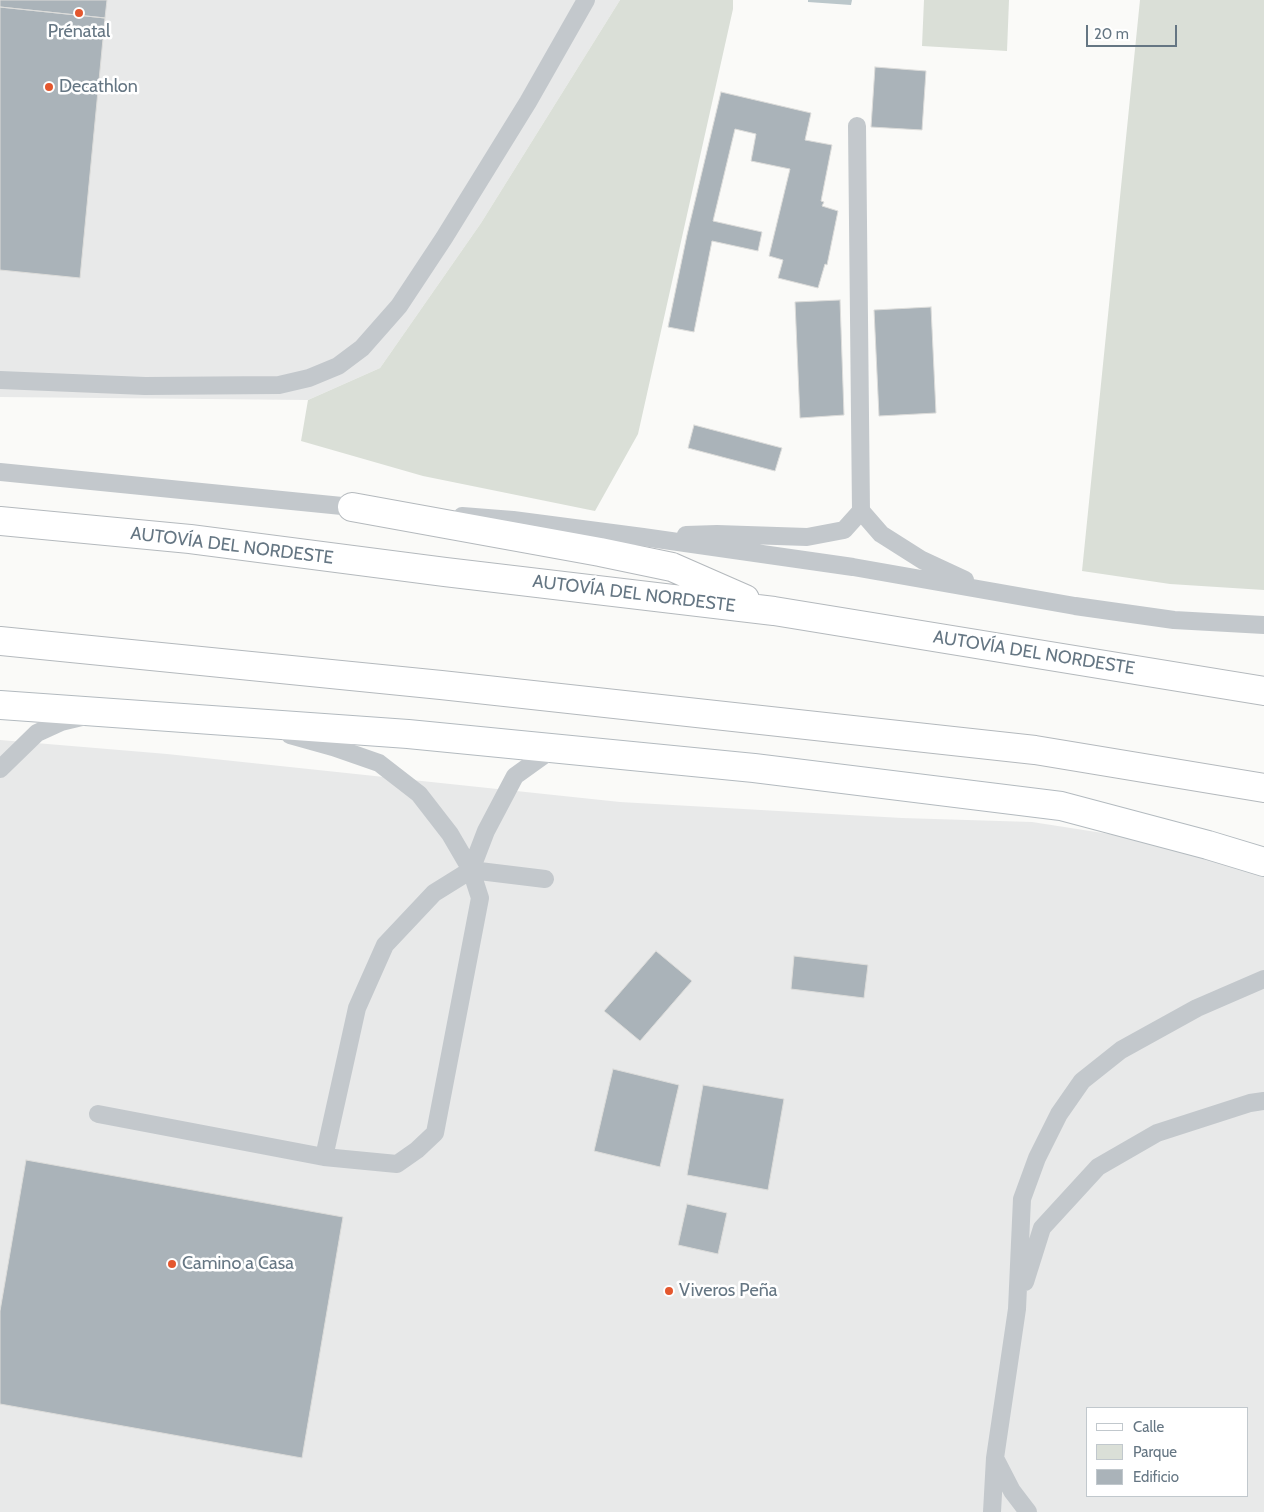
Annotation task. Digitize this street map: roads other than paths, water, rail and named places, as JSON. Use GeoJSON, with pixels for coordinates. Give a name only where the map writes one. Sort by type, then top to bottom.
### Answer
{"type":"FeatureCollection","features":[{"type":"Feature","properties":{"kind":"main road"},"geometry":{"type":"LineString","coordinates":[[352,507],[672,567],[774,611]]}},
{"type":"Feature","properties":{"kind":"main road","name":"AUTOVÍA DEL NORDESTE"},"geometry":{"type":"LineString","coordinates":[[0,521],[190,539],[445,572],[774,611],[1264,691]]}},
{"type":"Feature","properties":{"kind":"main road"},"geometry":{"type":"LineString","coordinates":[[0,641],[441,685],[1035,750],[1264,788]]}},
{"type":"Feature","properties":{"kind":"main road"},"geometry":{"type":"LineString","coordinates":[[0,705],[408,734],[754,768],[1061,806],[1264,862]]}},
{"type":"Feature","properties":{"kind":"lane"},"geometry":{"type":"LineString","coordinates":[[0,380],[145,386],[279,385],[309,378],[338,366],[362,348],[399,306],[444,238],[528,102],[586,0]]}},
{"type":"Feature","properties":{"kind":"lane"},"geometry":{"type":"LineString","coordinates":[[857,126],[861,511],[881,534],[922,560],[988,591]]}},
{"type":"Feature","properties":{"kind":"lane"},"geometry":{"type":"LineString","coordinates":[[0,472],[352,507],[513,520],[642,536],[853,567],[1075,606],[1174,620],[1264,625]]}},
{"type":"Feature","properties":{"kind":"lane"},"geometry":{"type":"LineString","coordinates":[[642,536],[717,534],[807,537],[844,530],[861,511]]}},
{"type":"Feature","properties":{"kind":"lane"},"geometry":{"type":"LineString","coordinates":[[0,769],[37,733],[61,722],[104,713]]}},
{"type":"Feature","properties":{"kind":"lane"},"geometry":{"type":"LineString","coordinates":[[98,1114],[324,1157],[397,1164],[417,1150],[435,1133],[480,898],[471,870],[450,834],[419,794],[379,763],[333,747],[244,722]]}},
{"type":"Feature","properties":{"kind":"lane"},"geometry":{"type":"LineString","coordinates":[[324,1157],[357,1008],[385,945],[434,893],[471,870],[486,831],[516,776],[554,748]]}},
{"type":"Feature","properties":{"kind":"lane"},"geometry":{"type":"LineString","coordinates":[[471,870],[545,879]]}},
{"type":"Feature","properties":{"kind":"lane"},"geometry":{"type":"LineString","coordinates":[[992,1512],[995,1458],[1018,1309],[1022,1199],[1036,1158],[1059,1114],[1082,1081],[1121,1050],[1197,1008],[1264,979]]}},
{"type":"Feature","properties":{"kind":"lane"},"geometry":{"type":"LineString","coordinates":[[1018,1309],[1042,1228],[1098,1167],[1157,1133],[1250,1103],[1264,1101]]}},
{"type":"Feature","properties":{"kind":"lane"},"geometry":{"type":"LineString","coordinates":[[995,1458],[1012,1491],[1028,1512]]}},
{"type":"Feature","properties":{"kind":"place","name":"Prénatal"},"geometry":{"type":"Point","coordinates":[79,13]}},
{"type":"Feature","properties":{"kind":"place","name":"Decathlon"},"geometry":{"type":"Point","coordinates":[49,87]}},
{"type":"Feature","properties":{"kind":"place","name":"Camino a Casa"},"geometry":{"type":"Point","coordinates":[172,1264]}},
{"type":"Feature","properties":{"kind":"place","name":"Viveros Peña"},"geometry":{"type":"Point","coordinates":[669,1291]}}]}
